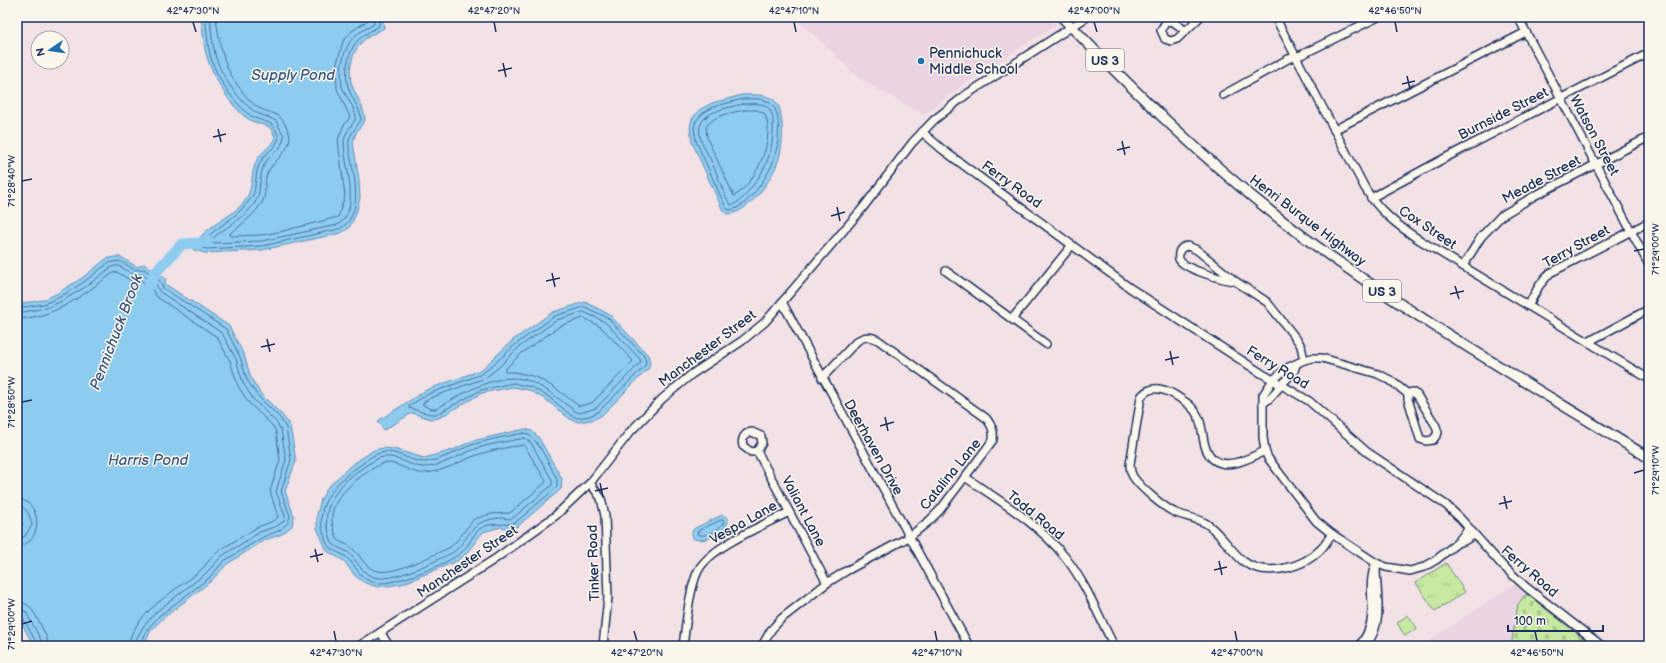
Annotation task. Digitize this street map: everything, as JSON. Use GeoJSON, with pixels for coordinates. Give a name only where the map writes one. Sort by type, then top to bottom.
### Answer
{"type":"FeatureCollection","features":[{"type":"Feature","properties":{"kind":"main road","name":"Henri Burque Highway"},"geometry":{"type":"LineString","coordinates":[[1062,17],[1203,154],[1237,184],[1289,225],[1343,265],[1400,303],[1649,458]]}},
{"type":"Feature","properties":{"kind":"street","name":"Manchester Street"},"geometry":{"type":"LineString","coordinates":[[359,646],[488,564],[555,516],[590,483],[634,428],[662,399],[692,374],[751,334],[765,322],[862,209],[922,132],[937,117],[967,94],[1087,17]]}},
{"type":"Feature","properties":{"kind":"street"},"geometry":{"type":"LineString","coordinates":[[1186,30],[1200,17]]}},
{"type":"Feature","properties":{"kind":"street","name":"Cox Street"},"geometry":{"type":"LineString","coordinates":[[1275,17],[1371,198],[1399,226],[1649,379]]}},
{"type":"Feature","properties":{"kind":"street"},"geometry":{"type":"LineString","coordinates":[[1223,95],[1288,59],[1301,55],[1378,17]]}},
{"type":"Feature","properties":{"kind":"street","name":"Watson Street"},"geometry":{"type":"LineString","coordinates":[[1518,17],[1649,265]]}},
{"type":"Feature","properties":{"kind":"street"},"geometry":{"type":"LineString","coordinates":[[1334,130],[1526,32]]}},
{"type":"Feature","properties":{"kind":"street","name":"Burnside Street"},"geometry":{"type":"LineString","coordinates":[[1371,198],[1406,178],[1649,53]]}},
{"type":"Feature","properties":{"kind":"street","name":"Ferry Road"},"geometry":{"type":"LineString","coordinates":[[922,132],[948,154],[1130,288],[1273,380],[1309,401],[1367,452],[1446,505],[1501,564],[1526,587],[1602,646]]}},
{"type":"Feature","properties":{"kind":"street","name":"Meade Street"},"geometry":{"type":"LineString","coordinates":[[1463,266],[1480,237],[1501,216],[1534,196],[1649,137]]}},
{"type":"Feature","properties":{"kind":"street","name":"Terry Street"},"geometry":{"type":"LineString","coordinates":[[1528,306],[1539,286],[1550,274],[1649,222]]}},
{"type":"Feature","properties":{"kind":"street"},"geometry":{"type":"LineString","coordinates":[[1012,319],[1072,245]]}},
{"type":"Feature","properties":{"kind":"street"},"geometry":{"type":"LineString","coordinates":[[1235,281],[1225,280],[1184,265],[1179,259],[1179,251],[1184,247],[1191,246],[1235,281],[1260,296],[1270,305],[1298,341],[1301,346],[1304,360]]}},
{"type":"Feature","properties":{"kind":"street"},"geometry":{"type":"LineString","coordinates":[[946,271],[1046,344]]}},
{"type":"Feature","properties":{"kind":"street","name":"Deerhaven Drive"},"geometry":{"type":"LineString","coordinates":[[782,302],[969,646]]}},
{"type":"Feature","properties":{"kind":"street"},"geometry":{"type":"LineString","coordinates":[[1588,342],[1649,308]]}},
{"type":"Feature","properties":{"kind":"street","name":"Catalina Lane"},"geometry":{"type":"LineString","coordinates":[[762,646],[771,630],[781,619],[827,583],[909,537],[940,510],[993,440],[994,432],[991,424],[980,414],[878,340],[871,337],[864,337],[857,341],[822,378]]}},
{"type":"Feature","properties":{"kind":"street"},"geometry":{"type":"LineString","coordinates":[[1408,394],[1412,392],[1418,395],[1436,426],[1438,433],[1433,440],[1423,441],[1418,435],[1408,394],[1390,380],[1378,374],[1322,358],[1304,360],[1287,368],[1273,380],[1263,395],[1262,426],[1265,451],[1268,458],[1303,506],[1316,521],[1332,534],[1376,562],[1395,570],[1417,569],[1436,560],[1457,543],[1469,528]]}},
{"type":"Feature","properties":{"kind":"street"},"geometry":{"type":"LineString","coordinates":[[1263,403],[1268,400],[1282,385],[1294,371],[1296,365]]}},
{"type":"Feature","properties":{"kind":"street"},"geometry":{"type":"LineString","coordinates":[[1265,451],[1232,463],[1223,463],[1214,459],[1205,443],[1200,419],[1193,407],[1166,391],[1152,389],[1146,391],[1141,397],[1130,471],[1137,481],[1164,506],[1176,513],[1206,524],[1235,554],[1252,566],[1273,570],[1289,567],[1303,562],[1322,548],[1332,534]]}},
{"type":"Feature","properties":{"kind":"street","name":"Valiant Lane"},"geometry":{"type":"LineString","coordinates":[[757,451],[827,583]]}},
{"type":"Feature","properties":{"kind":"street","name":"Todd Road"},"geometry":{"type":"LineString","coordinates":[[965,477],[1016,513],[1056,547],[1075,571],[1114,646]]}},
{"type":"Feature","properties":{"kind":"street","name":"Tinker Road"},"geometry":{"type":"LineString","coordinates":[[590,483],[601,498],[604,516],[608,598],[603,646]]}},
{"type":"Feature","properties":{"kind":"street","name":"Vespa Lane"},"geometry":{"type":"LineString","coordinates":[[683,646],[693,586],[702,565],[718,550],[789,512]]}},
{"type":"Feature","properties":{"kind":"street"},"geometry":{"type":"LineString","coordinates":[[1457,543],[1474,535]]}},
{"type":"Feature","properties":{"kind":"street"},"geometry":{"type":"LineString","coordinates":[[1359,646],[1365,638],[1372,619],[1373,606],[1370,580],[1376,562]]}},
{"type":"Feature","properties":{"kind":"street"},"geometry":{"type":"LineString","coordinates":[[1366,646],[1373,634],[1379,616],[1376,562]]}},
{"type":"Feature","properties":{"kind":"street"},"geometry":{"type":"LineString","coordinates":[[381,632],[389,646]]}},
{"type":"Feature","properties":{"kind":"shaded area","name":"Pennichuck Middle School"},"geometry":{"type":"Polygon","coordinates":[[[793,17],[1047,17],[1056,25],[967,82],[923,115],[858,78],[825,45],[793,17]]]}},
{"type":"Feature","properties":{"kind":"shaded area"},"geometry":{"type":"Polygon","coordinates":[[[1514,584],[1528,595],[1525,595],[1516,614],[1511,646],[1421,646],[1514,584]]]}},
{"type":"Feature","properties":{"kind":"green space"},"geometry":{"type":"Polygon","coordinates":[[[1446,563],[1465,592],[1435,611],[1416,583],[1446,563]]]}},
{"type":"Feature","properties":{"kind":"green space"},"geometry":{"type":"Polygon","coordinates":[[[1525,595],[1528,595],[1593,646],[1511,646],[1518,604],[1525,595]]]}},
{"type":"Feature","properties":{"kind":"green space"},"geometry":{"type":"Polygon","coordinates":[[[1408,615],[1417,628],[1405,636],[1397,623],[1408,615]]]}},
{"type":"Feature","properties":{"kind":"water","name":"Supply Pond"},"geometry":{"type":"Polygon","coordinates":[[[201,17],[381,17],[383,19],[384,28],[361,43],[352,58],[351,64],[351,83],[362,108],[365,120],[356,133],[353,142],[359,180],[360,198],[356,214],[349,228],[341,233],[262,250],[205,253],[194,250],[191,247],[206,231],[231,214],[246,199],[249,193],[257,160],[275,137],[270,127],[254,122],[238,110],[219,84],[207,57],[201,17]]]}},
{"type":"Feature","properties":{"kind":"water"},"geometry":{"type":"Polygon","coordinates":[[[742,95],[764,96],[771,98],[777,103],[780,109],[782,144],[777,164],[764,188],[743,209],[735,213],[727,214],[723,211],[692,142],[690,127],[692,119],[699,110],[712,103],[742,95]]]}},
{"type":"Feature","properties":{"kind":"water","name":"Harris Pond"},"geometry":{"type":"Polygon","coordinates":[[[121,257],[137,267],[144,264],[166,279],[165,284],[229,326],[244,355],[251,378],[260,393],[283,416],[290,426],[296,461],[285,491],[294,516],[292,526],[282,534],[265,540],[227,564],[211,581],[162,619],[150,632],[144,646],[35,646],[17,614],[17,533],[23,524],[17,511],[17,304],[43,300],[58,293],[82,278],[106,259],[121,257]]]}},
{"type":"Feature","properties":{"kind":"water"},"geometry":{"type":"Polygon","coordinates":[[[585,302],[610,315],[648,355],[650,363],[649,368],[601,416],[592,420],[578,422],[570,419],[546,400],[529,390],[513,387],[482,393],[439,418],[431,419],[412,413],[384,430],[378,421],[426,390],[481,370],[513,340],[553,312],[585,302]]]}},
{"type":"Feature","properties":{"kind":"water"},"geometry":{"type":"Polygon","coordinates":[[[525,429],[532,431],[539,438],[562,479],[561,489],[518,526],[509,529],[501,527],[483,532],[466,554],[457,561],[402,584],[378,587],[365,583],[355,576],[344,561],[327,551],[317,528],[317,515],[321,499],[328,487],[350,466],[374,450],[383,448],[394,449],[424,458],[453,450],[472,441],[525,429]]]}},
{"type":"Feature","properties":{"kind":"water"},"geometry":{"type":"Polygon","coordinates":[[[722,515],[728,518],[728,523],[721,531],[713,537],[699,540],[694,539],[692,536],[692,531],[695,528],[722,515]]]}},
{"type":"Feature","properties":{"kind":"waterway","name":"Pennichuck Brook"},"geometry":{"type":"LineString","coordinates":[[150,285],[154,274],[182,244],[200,243],[208,240]]}},
{"type":"Feature","properties":{"kind":"place","name":"Pennichuck Middle School"},"geometry":{"type":"Point","coordinates":[921,61]}}]}
